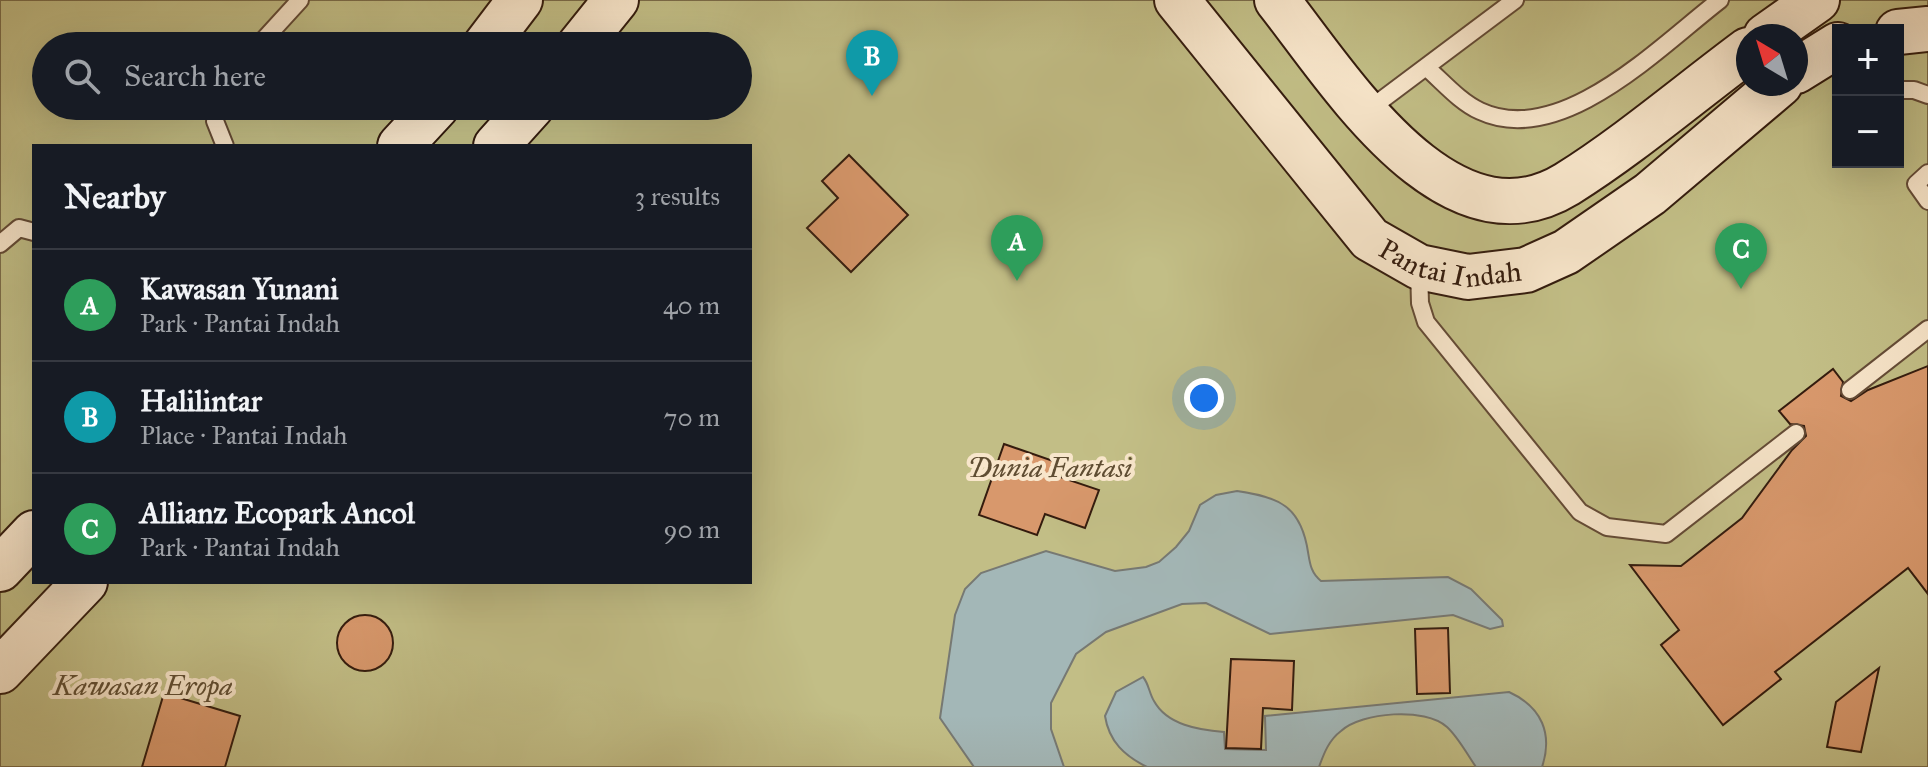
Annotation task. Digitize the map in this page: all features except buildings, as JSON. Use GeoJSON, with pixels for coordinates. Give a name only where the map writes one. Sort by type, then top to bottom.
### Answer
{"type":"FeatureCollection","features":[{"type":"Feature","properties":{"kind":"street"},"geometry":{"type":"LineString","coordinates":[[496,32],[520,0]]}},
{"type":"Feature","properties":{"kind":"street"},"geometry":{"type":"LineString","coordinates":[[590,32],[616,0]]}},
{"type":"Feature","properties":{"kind":"street","name":"Pantai Indah"},"geometry":{"type":"LineString","coordinates":[[1177,0],[1342,209],[1370,239],[1419,267],[1468,277],[1526,270],[1566,252],[1650,194],[1766,96]]}},
{"type":"Feature","properties":{"kind":"street","name":"Pantai Indah"},"geometry":{"type":"LineString","coordinates":[[1277,0],[1366,112],[1408,159],[1439,179],[1488,200],[1513,202],[1564,186],[1736,59]]}},
{"type":"Feature","properties":{"kind":"street"},"geometry":{"type":"LineString","coordinates":[[1783,24],[1817,0]]}},
{"type":"Feature","properties":{"kind":"street"},"geometry":{"type":"LineString","coordinates":[[1904,31],[1928,29]]}},
{"type":"Feature","properties":{"kind":"street"},"geometry":{"type":"LineString","coordinates":[[1808,62],[1832,48]]}},
{"type":"Feature","properties":{"kind":"street"},"geometry":{"type":"LineString","coordinates":[[402,144],[424,120]]}},
{"type":"Feature","properties":{"kind":"street"},"geometry":{"type":"LineString","coordinates":[[498,144],[519,120]]}},
{"type":"Feature","properties":{"kind":"street"},"geometry":{"type":"LineString","coordinates":[[0,569],[32,535]]}},
{"type":"Feature","properties":{"kind":"street"},"geometry":{"type":"LineString","coordinates":[[0,671],[83,584]]}},
{"type":"Feature","properties":{"kind":"lane"},"geometry":{"type":"LineString","coordinates":[[271,32],[300,0]]}},
{"type":"Feature","properties":{"kind":"lane"},"geometry":{"type":"LineString","coordinates":[[1366,112],[1515,0]]}},
{"type":"Feature","properties":{"kind":"lane"},"geometry":{"type":"LineString","coordinates":[[1427,68],[1479,111],[1526,121],[1553,115],[1608,86],[1720,0]]}},
{"type":"Feature","properties":{"kind":"lane"},"geometry":{"type":"LineString","coordinates":[[1904,91],[1928,95]]}},
{"type":"Feature","properties":{"kind":"lane"},"geometry":{"type":"LineString","coordinates":[[215,120],[224,144]]}},
{"type":"Feature","properties":{"kind":"lane"},"geometry":{"type":"LineString","coordinates":[[1928,173],[1916,184],[1928,201]]}},
{"type":"Feature","properties":{"kind":"lane"},"geometry":{"type":"LineString","coordinates":[[0,244],[19,228],[32,231]]}},
{"type":"Feature","properties":{"kind":"lane"},"geometry":{"type":"LineString","coordinates":[[1419,267],[1420,303],[1426,322],[1580,512],[1607,527],[1666,534],[1796,433]]}},
{"type":"Feature","properties":{"kind":"lane"},"geometry":{"type":"LineString","coordinates":[[1850,390],[1928,329]]}},
{"type":"Feature","properties":{"kind":"green space"},"geometry":{"type":"Polygon","coordinates":[[[0,0],[1928,0],[1928,767],[0,767],[0,0]]]}},
{"type":"Feature","properties":{"kind":"shaded area"},"geometry":{"type":"Polygon","coordinates":[[[1237,491],[1276,501],[1294,514],[1305,536],[1312,568],[1321,581],[1448,577],[1471,589],[1502,620],[1503,626],[1490,629],[1453,615],[1270,634],[1206,603],[1182,604],[1106,632],[1076,654],[1051,703],[1051,729],[1064,767],[974,767],[940,718],[955,615],[965,589],[981,573],[1046,551],[1115,571],[1146,567],[1159,562],[1176,547],[1189,531],[1200,505],[1216,495],[1237,491]]]}},
{"type":"Feature","properties":{"kind":"shaded area"},"geometry":{"type":"Polygon","coordinates":[[[1143,677],[1154,701],[1167,716],[1194,728],[1224,732],[1225,749],[1266,750],[1265,716],[1509,692],[1530,705],[1537,714],[1545,733],[1545,755],[1542,767],[1476,767],[1447,727],[1424,717],[1394,714],[1363,720],[1341,731],[1330,743],[1319,767],[1147,767],[1114,741],[1105,716],[1116,692],[1143,677]]]}},
{"type":"Feature","properties":{"kind":"place","name":"Halilintar"},"geometry":{"type":"Point","coordinates":[872,96]}},
{"type":"Feature","properties":{"kind":"place","name":"Kawasan Yunani"},"geometry":{"type":"Point","coordinates":[1017,281]}},
{"type":"Feature","properties":{"kind":"place","name":"Allianz Ecopark Ancol"},"geometry":{"type":"Point","coordinates":[1741,289]}},
{"type":"Feature","properties":{"kind":"park label","name":"Dunia Fantasi"},"geometry":{"type":"Point","coordinates":[1050,467]}},
{"type":"Feature","properties":{"kind":"park label","name":"Kawasan Eropa"},"geometry":{"type":"Point","coordinates":[143,685]}}]}
